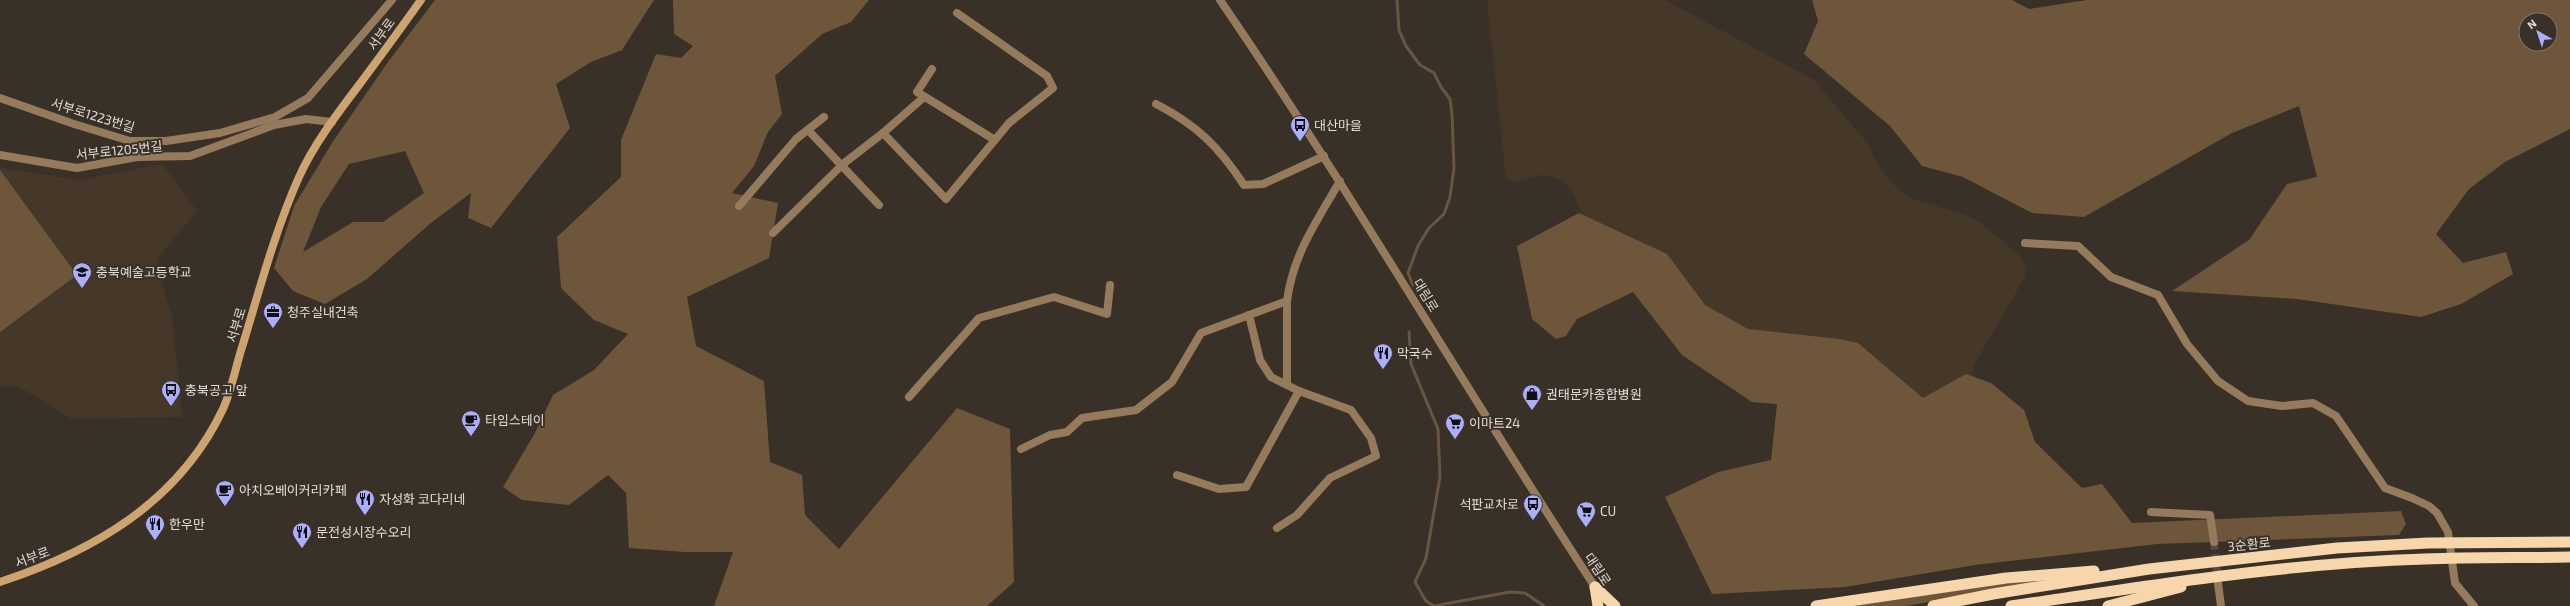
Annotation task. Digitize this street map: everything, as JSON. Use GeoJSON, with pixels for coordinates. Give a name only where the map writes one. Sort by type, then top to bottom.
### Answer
{"type":"FeatureCollection","features":[{"type":"Feature","properties":{"kind":"highway","name":"3순환로"},"geometry":{"type":"LineString","coordinates":[[1933,606],[1993,594],[2149,569],[2290,554],[2428,543],[2570,542]]}},
{"type":"Feature","properties":{"kind":"highway"},"geometry":{"type":"LineString","coordinates":[[1816,606],[2006,578],[2290,554]]}},
{"type":"Feature","properties":{"kind":"highway"},"geometry":{"type":"LineString","coordinates":[[2011,606],[2221,580],[2425,559],[2570,557]]}},
{"type":"Feature","properties":{"kind":"highway"},"geometry":{"type":"LineString","coordinates":[[2108,606],[2221,580]]}},
{"type":"Feature","properties":{"kind":"highway"},"geometry":{"type":"LineString","coordinates":[[1595,587],[1598,606]]}},
{"type":"Feature","properties":{"kind":"highway"},"geometry":{"type":"LineString","coordinates":[[1595,587],[1615,606]]}},
{"type":"Feature","properties":{"kind":"main road","name":"서부로"},"geometry":{"type":"LineString","coordinates":[[0,582],[44,568],[131,519],[157,499],[176,479],[198,449],[223,409],[288,204],[300,174],[332,122],[421,0]]}},
{"type":"Feature","properties":{"kind":"street","name":"서부로1223번길"},"geometry":{"type":"LineString","coordinates":[[0,98],[74,124],[130,140],[166,141],[222,133],[275,117],[308,98],[392,0]]}},
{"type":"Feature","properties":{"kind":"street","name":"대림로"},"geometry":{"type":"LineString","coordinates":[[1220,0],[1324,156],[1549,517],[1608,606]]}},
{"type":"Feature","properties":{"kind":"street"},"geometry":{"type":"LineString","coordinates":[[883,133],[946,199],[1009,122],[1053,88],[1047,76],[957,13]]}},
{"type":"Feature","properties":{"kind":"street"},"geometry":{"type":"LineString","coordinates":[[932,69],[917,92],[995,140]]}},
{"type":"Feature","properties":{"kind":"street"},"geometry":{"type":"LineString","coordinates":[[773,234],[843,164],[883,133],[924,97]]}},
{"type":"Feature","properties":{"kind":"street"},"geometry":{"type":"LineString","coordinates":[[1156,104],[1184,118],[1226,158],[1244,185],[1263,184],[1324,156]]}},
{"type":"Feature","properties":{"kind":"street"},"geometry":{"type":"LineString","coordinates":[[739,206],[796,139],[824,117]]}},
{"type":"Feature","properties":{"kind":"street","name":"서부로1205번길"},"geometry":{"type":"LineString","coordinates":[[0,155],[77,168],[137,157],[190,156],[274,125],[306,119],[332,122]]}},
{"type":"Feature","properties":{"kind":"street"},"geometry":{"type":"LineString","coordinates":[[808,130],[843,164],[879,205]]}},
{"type":"Feature","properties":{"kind":"street"},"geometry":{"type":"LineString","coordinates":[[222,133],[224,144]]}},
{"type":"Feature","properties":{"kind":"street"},"geometry":{"type":"LineString","coordinates":[[1287,385],[1287,301],[1290,277],[1298,253],[1340,181]]}},
{"type":"Feature","properties":{"kind":"street"},"geometry":{"type":"LineString","coordinates":[[2025,243],[2078,246],[2111,276],[2158,295],[2187,344],[2218,381],[2248,401],[2282,406],[2313,403],[2336,416],[2385,488],[2418,501],[2437,513],[2448,532],[2455,583],[2474,606]]}},
{"type":"Feature","properties":{"kind":"street"},"geometry":{"type":"LineString","coordinates":[[908,397],[980,318],[1054,297],[1107,314],[1110,284]]}},
{"type":"Feature","properties":{"kind":"street"},"geometry":{"type":"LineString","coordinates":[[1021,449],[1050,435],[1067,432],[1082,418],[1136,410],[1172,382],[1201,333],[1287,301]]}},
{"type":"Feature","properties":{"kind":"street"},"geometry":{"type":"LineString","coordinates":[[1249,315],[1260,360],[1272,377],[1299,391],[1351,410],[1371,438],[1376,456],[1330,478],[1297,515],[1277,528]]}},
{"type":"Feature","properties":{"kind":"street"},"geometry":{"type":"LineString","coordinates":[[1177,475],[1219,489],[1246,487],[1299,391]]}},
{"type":"Feature","properties":{"kind":"street"},"geometry":{"type":"LineString","coordinates":[[2151,512],[2210,515],[2214,542]]}},
{"type":"Feature","properties":{"kind":"street"},"geometry":{"type":"LineString","coordinates":[[2221,580],[2221,606]]}},
{"type":"Feature","properties":{"kind":"shaded area"},"geometry":{"type":"Polygon","coordinates":[[[435,0],[654,0],[622,50],[591,62],[556,84],[570,128],[491,228],[468,218],[471,193],[432,222],[367,279],[325,304],[293,291],[274,268],[294,206],[332,143],[388,62],[435,0]],[[405,151],[349,164],[321,207],[303,252],[353,222],[383,222],[424,193],[405,151]]]}},
{"type":"Feature","properties":{"kind":"shaded area"},"geometry":{"type":"Polygon","coordinates":[[[673,0],[869,0],[851,22],[822,34],[775,76],[782,114],[768,132],[754,166],[732,193],[778,203],[769,258],[687,297],[696,346],[764,381],[770,462],[802,475],[805,515],[839,549],[957,408],[1010,429],[1014,582],[987,606],[714,606],[733,552],[685,552],[629,548],[626,493],[608,475],[569,505],[522,500],[503,487],[535,433],[553,395],[594,370],[628,334],[594,320],[561,288],[557,237],[621,177],[621,140],[656,54],[681,58],[693,46],[674,34],[673,0]]]}},
{"type":"Feature","properties":{"kind":"shaded area"},"geometry":{"type":"Polygon","coordinates":[[[1487,0],[1665,0],[1814,80],[1869,145],[1873,156],[1884,174],[1896,187],[1910,198],[1966,215],[1981,223],[2018,254],[2026,268],[2025,277],[1974,365],[1972,373],[1978,381],[1946,471],[1713,352],[1589,223],[1579,208],[1574,194],[1564,182],[1551,176],[1541,175],[1513,182],[1506,179],[1487,0]]]}},
{"type":"Feature","properties":{"kind":"shaded area"},"geometry":{"type":"Polygon","coordinates":[[[1812,0],[2012,0],[2029,9],[2087,0],[2570,0],[2570,129],[2505,162],[2469,189],[2436,234],[2463,263],[2506,252],[2513,274],[2461,304],[2421,317],[2297,299],[2172,291],[2249,240],[2287,184],[2317,177],[2299,106],[2232,133],[2084,217],[2032,213],[1963,177],[1922,166],[1890,126],[1804,54],[1818,21],[1812,0]]]}},
{"type":"Feature","properties":{"kind":"shaded area","name":"충북예술고등학교"},"geometry":{"type":"Polygon","coordinates":[[[162,164],[197,211],[156,260],[172,317],[182,417],[72,419],[18,386],[0,387],[0,168],[81,180],[162,164]]]}},
{"type":"Feature","properties":{"kind":"shaded area"},"geometry":{"type":"Polygon","coordinates":[[[0,170],[77,275],[0,332],[0,170]]]}},
{"type":"Feature","properties":{"kind":"shaded area"},"geometry":{"type":"Polygon","coordinates":[[[1579,213],[1667,254],[1705,305],[1748,329],[1839,339],[1858,343],[1923,398],[1966,374],[1991,383],[2024,410],[2035,442],[2082,488],[2102,484],[2132,523],[2401,511],[2406,524],[2399,535],[2157,544],[1975,565],[1845,587],[1712,594],[1665,497],[1718,472],[1771,460],[1777,404],[1752,402],[1682,355],[1633,292],[1577,319],[1566,336],[1556,339],[1532,319],[1517,246],[1579,213]]]}},
{"type":"Feature","properties":{"kind":"shaded area"},"geometry":{"type":"Polygon","coordinates":[[[2059,575],[2060,579],[1906,606],[1851,606],[2059,575]]]}},
{"type":"Feature","properties":{"kind":"waterway"},"geometry":{"type":"LineString","coordinates":[[1397,0],[1399,30],[1406,46],[1420,65],[1434,73],[1441,87],[1450,99],[1452,114],[1454,168],[1450,197],[1444,214],[1429,228],[1418,246],[1408,273],[1413,285]]}},
{"type":"Feature","properties":{"kind":"waterway"},"geometry":{"type":"LineString","coordinates":[[1409,332],[1411,364],[1438,429],[1440,477],[1426,558],[1415,582],[1426,601],[1434,606],[1510,592],[1525,593],[1544,606]]}},
{"type":"Feature","properties":{"kind":"tunnel"},"geometry":{"type":"LineString","coordinates":[[2214,542],[2218,581]]}},
{"type":"Feature","properties":{"kind":"place","name":"대산마을"},"geometry":{"type":"Point","coordinates":[1300,142]}},
{"type":"Feature","properties":{"kind":"place","name":"충북예술고등학교"},"geometry":{"type":"Point","coordinates":[82,289]}},
{"type":"Feature","properties":{"kind":"place","name":"청주실내건축"},"geometry":{"type":"Point","coordinates":[273,329]}},
{"type":"Feature","properties":{"kind":"place","name":"막국수"},"geometry":{"type":"Point","coordinates":[1383,370]}},
{"type":"Feature","properties":{"kind":"place","name":"충북공고 앞"},"geometry":{"type":"Point","coordinates":[171,407]}},
{"type":"Feature","properties":{"kind":"place","name":"권태문카종합병원"},"geometry":{"type":"Point","coordinates":[1532,411]}},
{"type":"Feature","properties":{"kind":"place","name":"타임스테이"},"geometry":{"type":"Point","coordinates":[471,437]}},
{"type":"Feature","properties":{"kind":"place","name":"이마트24"},"geometry":{"type":"Point","coordinates":[1455,440]}},
{"type":"Feature","properties":{"kind":"place","name":"아치오베이커리카페"},"geometry":{"type":"Point","coordinates":[225,507]}},
{"type":"Feature","properties":{"kind":"place","name":"자성화 코다리네"},"geometry":{"type":"Point","coordinates":[365,516]}},
{"type":"Feature","properties":{"kind":"place","name":"석판교차로"},"geometry":{"type":"Point","coordinates":[1533,521]}},
{"type":"Feature","properties":{"kind":"place","name":"CU"},"geometry":{"type":"Point","coordinates":[1586,528]}},
{"type":"Feature","properties":{"kind":"place","name":"한우만"},"geometry":{"type":"Point","coordinates":[155,541]}},
{"type":"Feature","properties":{"kind":"place","name":"문전성시장수오리"},"geometry":{"type":"Point","coordinates":[302,549]}}]}
